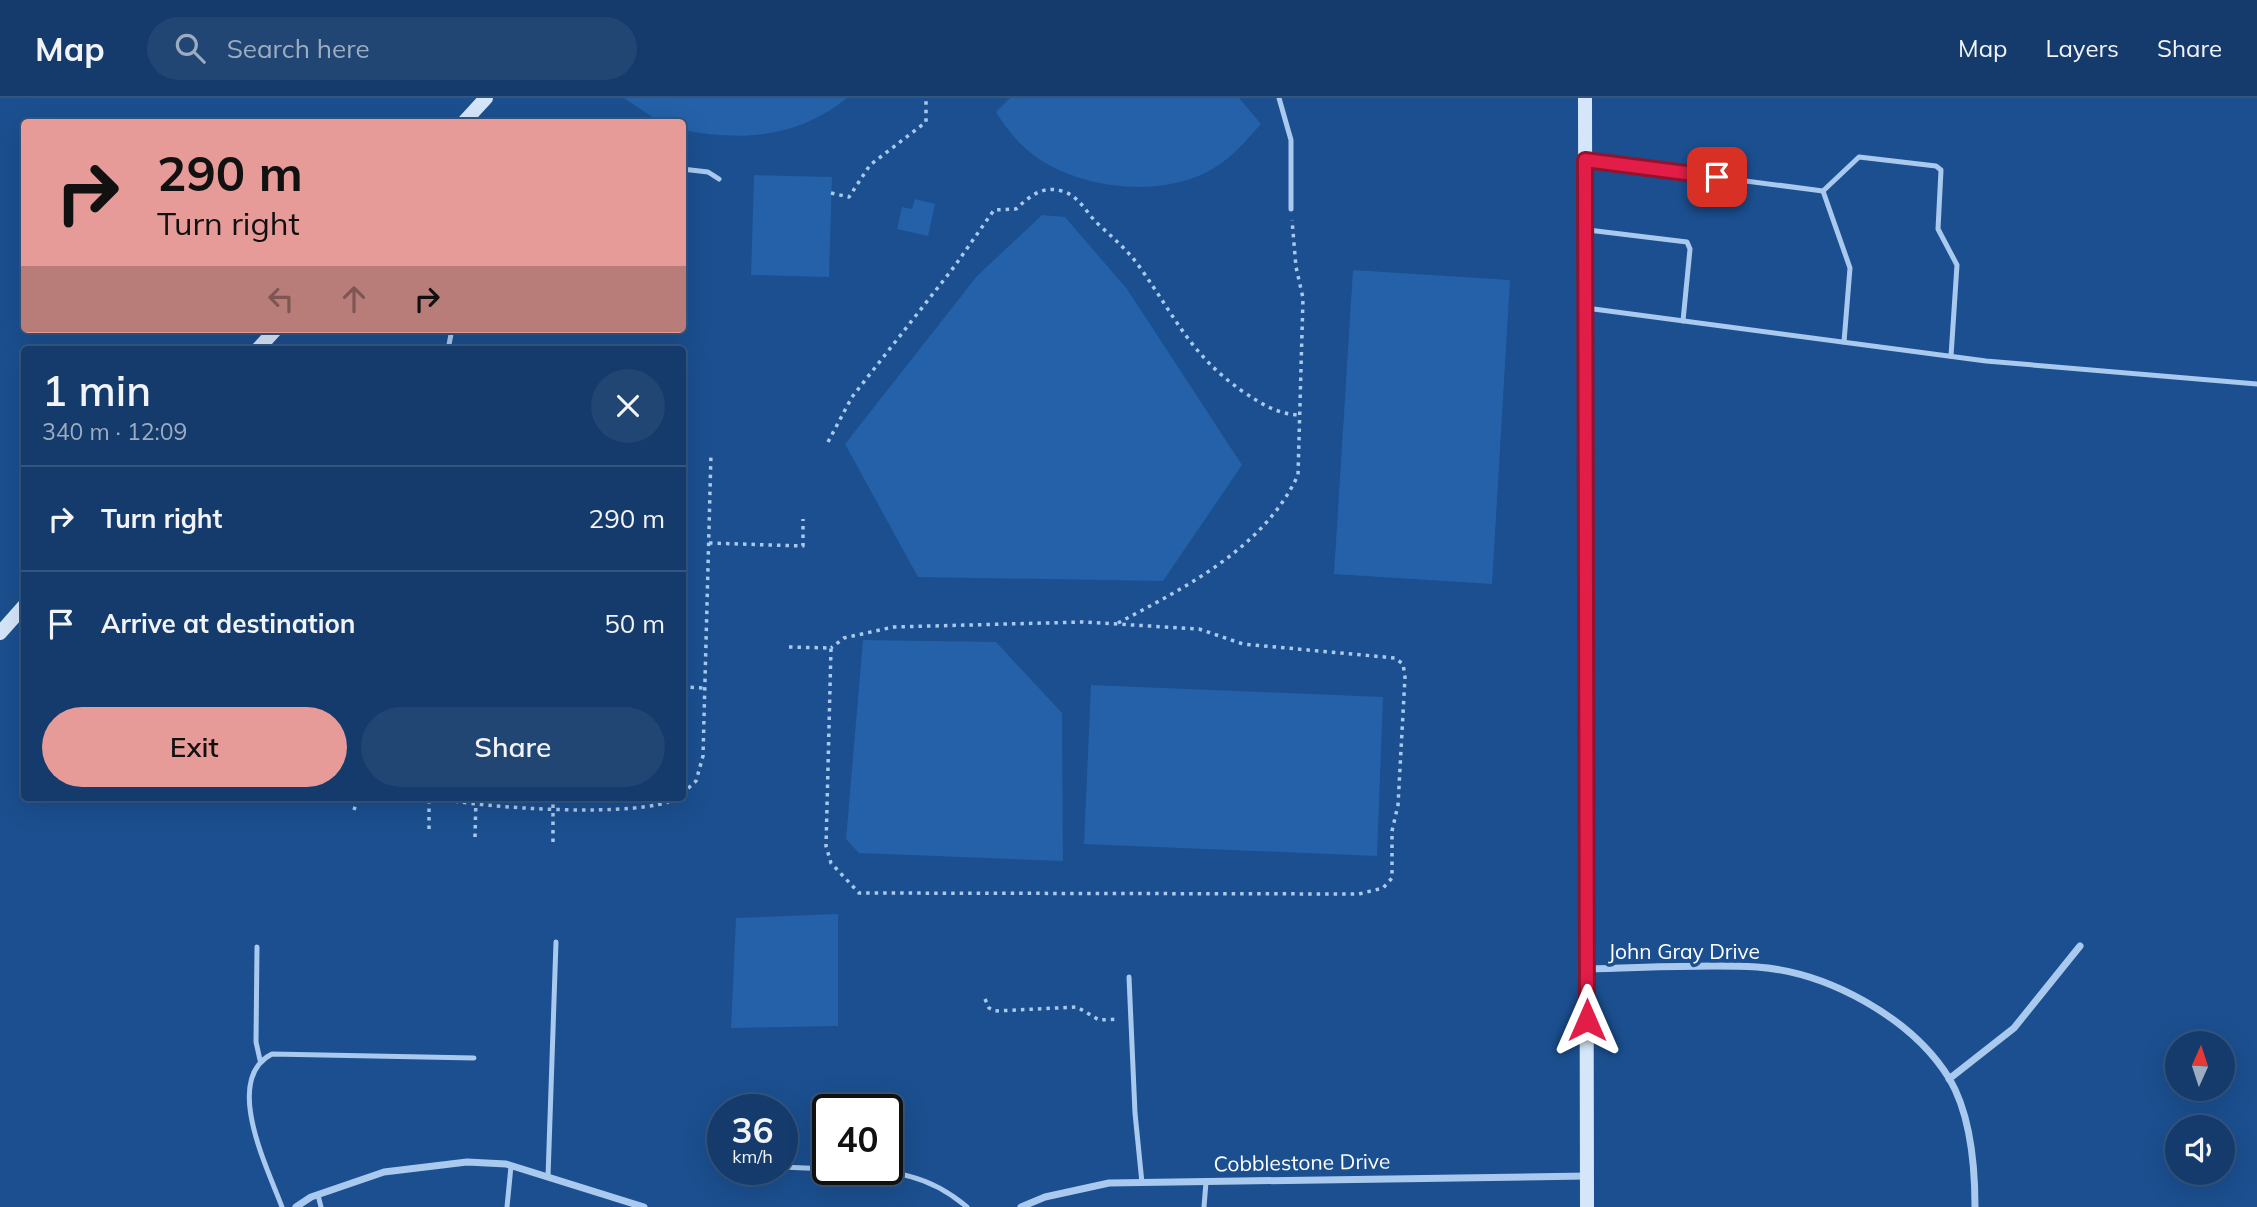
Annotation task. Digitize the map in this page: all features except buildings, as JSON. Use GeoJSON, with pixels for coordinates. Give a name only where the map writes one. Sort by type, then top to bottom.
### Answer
{"type":"FeatureCollection","features":[{"type":"Feature","properties":{"kind":"street"},"geometry":{"type":"LineString","coordinates":[[467,119],[486,98]]}},
{"type":"Feature","properties":{"kind":"street"},"geometry":{"type":"LineString","coordinates":[[1585,98],[1587,1207]]}},
{"type":"Feature","properties":{"kind":"street"},"geometry":{"type":"LineString","coordinates":[[261,346],[272,333]]}},
{"type":"Feature","properties":{"kind":"street"},"geometry":{"type":"LineString","coordinates":[[0,633],[21,609]]}},
{"type":"Feature","properties":{"kind":"street"},"geometry":{"type":"LineString","coordinates":[[1949,1079],[2014,1028],[2080,946]]}},
{"type":"Feature","properties":{"kind":"street","name":"John Gray Drive"},"geometry":{"type":"LineString","coordinates":[[1586,969],[1759,967],[1847,990],[1892,1019],[1926,1051],[1949,1079],[1970,1142],[1975,1207]]}},
{"type":"Feature","properties":{"kind":"street"},"geometry":{"type":"LineString","coordinates":[[296,1207],[318,1195],[384,1172],[467,1162],[511,1166],[644,1207]]}},
{"type":"Feature","properties":{"kind":"street","name":"Cobblestone Drive"},"geometry":{"type":"LineString","coordinates":[[1021,1207],[1086,1186],[1587,1176]]}},
{"type":"Feature","properties":{"kind":"lane"},"geometry":{"type":"LineString","coordinates":[[1279,98],[1291,140],[1291,209]]}},
{"type":"Feature","properties":{"kind":"lane"},"geometry":{"type":"LineString","coordinates":[[1823,191],[1859,157],[1936,166],[1941,170],[1938,229],[1957,265],[1951,356]]}},
{"type":"Feature","properties":{"kind":"lane"},"geometry":{"type":"LineString","coordinates":[[1585,160],[1823,191]]}},
{"type":"Feature","properties":{"kind":"lane"},"geometry":{"type":"LineString","coordinates":[[686,169],[708,172],[719,178]]}},
{"type":"Feature","properties":{"kind":"lane"},"geometry":{"type":"LineString","coordinates":[[1823,191],[1850,268],[1844,342]]}},
{"type":"Feature","properties":{"kind":"lane"},"geometry":{"type":"LineString","coordinates":[[1585,230],[1688,242],[1690,248],[1683,321]]}},
{"type":"Feature","properties":{"kind":"lane"},"geometry":{"type":"LineString","coordinates":[[1586,308],[1951,356],[2257,384]]}},
{"type":"Feature","properties":{"kind":"lane"},"geometry":{"type":"LineString","coordinates":[[548,1177],[556,942]]}},
{"type":"Feature","properties":{"kind":"lane"},"geometry":{"type":"LineString","coordinates":[[257,947],[256,1042],[260,1060]]}},
{"type":"Feature","properties":{"kind":"lane"},"geometry":{"type":"LineString","coordinates":[[1129,976],[1142,1183]]}},
{"type":"Feature","properties":{"kind":"lane"},"geometry":{"type":"LineString","coordinates":[[282,1207],[254,1132],[250,1077],[260,1060],[272,1054],[474,1058]]}},
{"type":"Feature","properties":{"kind":"lane"},"geometry":{"type":"LineString","coordinates":[[507,1207],[511,1166]]}},
{"type":"Feature","properties":{"kind":"lane"},"geometry":{"type":"LineString","coordinates":[[903,1175],[934,1183],[967,1207]]}},
{"type":"Feature","properties":{"kind":"lane"},"geometry":{"type":"LineString","coordinates":[[1204,1207],[1206,1182]]}},
{"type":"Feature","properties":{"kind":"lane"},"geometry":{"type":"LineString","coordinates":[[318,1195],[321,1207]]}},
{"type":"Feature","properties":{"kind":"path"},"geometry":{"type":"LineString","coordinates":[[831,193],[849,197],[870,165],[926,122],[926,98]]}},
{"type":"Feature","properties":{"kind":"path"},"geometry":{"type":"LineString","coordinates":[[828,442],[852,397],[954,267],[994,211],[1016,209],[1029,196],[1049,189],[1066,192],[1074,197],[1115,237],[1142,269],[1192,346],[1214,372],[1280,414],[1300,415]]}},
{"type":"Feature","properties":{"kind":"path"},"geometry":{"type":"LineString","coordinates":[[1116,624],[1189,585],[1260,530],[1273,516],[1298,475],[1303,298],[1296,267],[1291,209]]}},
{"type":"Feature","properties":{"kind":"path"},"geometry":{"type":"LineString","coordinates":[[686,790],[696,781],[701,770],[711,453]]}},
{"type":"Feature","properties":{"kind":"path"},"geometry":{"type":"LineString","coordinates":[[709,543],[803,547],[803,519]]}},
{"type":"Feature","properties":{"kind":"path"},"geometry":{"type":"LineString","coordinates":[[789,647],[831,648],[844,638],[893,627],[1066,622],[1199,629],[1244,644],[1399,660],[1403,664],[1405,677],[1399,794],[1392,831],[1390,884],[1359,894],[859,893],[831,863],[826,846],[831,648]]}},
{"type":"Feature","properties":{"kind":"path"},"geometry":{"type":"LineString","coordinates":[[686,687],[705,688]]}},
{"type":"Feature","properties":{"kind":"path"},"geometry":{"type":"LineString","coordinates":[[354,810],[357,801]]}},
{"type":"Feature","properties":{"kind":"path"},"geometry":{"type":"LineString","coordinates":[[429,801],[429,829]]}},
{"type":"Feature","properties":{"kind":"path"},"geometry":{"type":"LineString","coordinates":[[454,801],[476,805],[553,809],[657,805],[668,801]]}},
{"type":"Feature","properties":{"kind":"path"},"geometry":{"type":"LineString","coordinates":[[475,837],[477,801]]}},
{"type":"Feature","properties":{"kind":"path"},"geometry":{"type":"LineString","coordinates":[[553,842],[554,801]]}},
{"type":"Feature","properties":{"kind":"path"},"geometry":{"type":"LineString","coordinates":[[985,999],[989,1008],[995,1011],[1077,1007],[1099,1020],[1131,1019]]}},
{"type":"Feature","properties":{"kind":"shaded area"},"geometry":{"type":"Polygon","coordinates":[[[624,98],[847,98],[810,121],[770,133],[727,136],[705,134],[686,131],[686,119],[656,119],[624,98]]]}},
{"type":"Feature","properties":{"kind":"shaded area"},"geometry":{"type":"Polygon","coordinates":[[[1010,98],[1239,98],[1261,124],[1228,158],[1203,174],[1181,182],[1131,187],[1082,179],[1039,159],[1010,132],[996,112],[1010,98]]]}},
{"type":"Feature","properties":{"kind":"shaded area"},"geometry":{"type":"Polygon","coordinates":[[[754,175],[832,177],[829,277],[751,275],[754,175]]]}},
{"type":"Feature","properties":{"kind":"shaded area"},"geometry":{"type":"Polygon","coordinates":[[[915,199],[935,204],[928,236],[897,229],[902,207],[912,209],[915,199]]]}},
{"type":"Feature","properties":{"kind":"shaded area"},"geometry":{"type":"Polygon","coordinates":[[[1042,215],[1065,217],[1127,289],[1242,465],[1163,581],[918,577],[845,444],[977,276],[1042,215]]]}},
{"type":"Feature","properties":{"kind":"shaded area"},"geometry":{"type":"Polygon","coordinates":[[[1353,270],[1510,280],[1492,584],[1334,574],[1353,270]]]}},
{"type":"Feature","properties":{"kind":"shaded area"},"geometry":{"type":"Polygon","coordinates":[[[863,640],[996,642],[1062,713],[1063,861],[859,853],[846,839],[863,640]]]}},
{"type":"Feature","properties":{"kind":"shaded area"},"geometry":{"type":"Polygon","coordinates":[[[1091,685],[1383,697],[1377,856],[1084,844],[1091,685]]]}},
{"type":"Feature","properties":{"kind":"shaded area"},"geometry":{"type":"Polygon","coordinates":[[[838,914],[838,1026],[731,1028],[736,918],[838,914]]]}},
{"type":"Feature","properties":{"kind":"route"},"geometry":{"type":"LineString","coordinates":[[1587,1020],[1585,160],[1717,177]]}}]}
